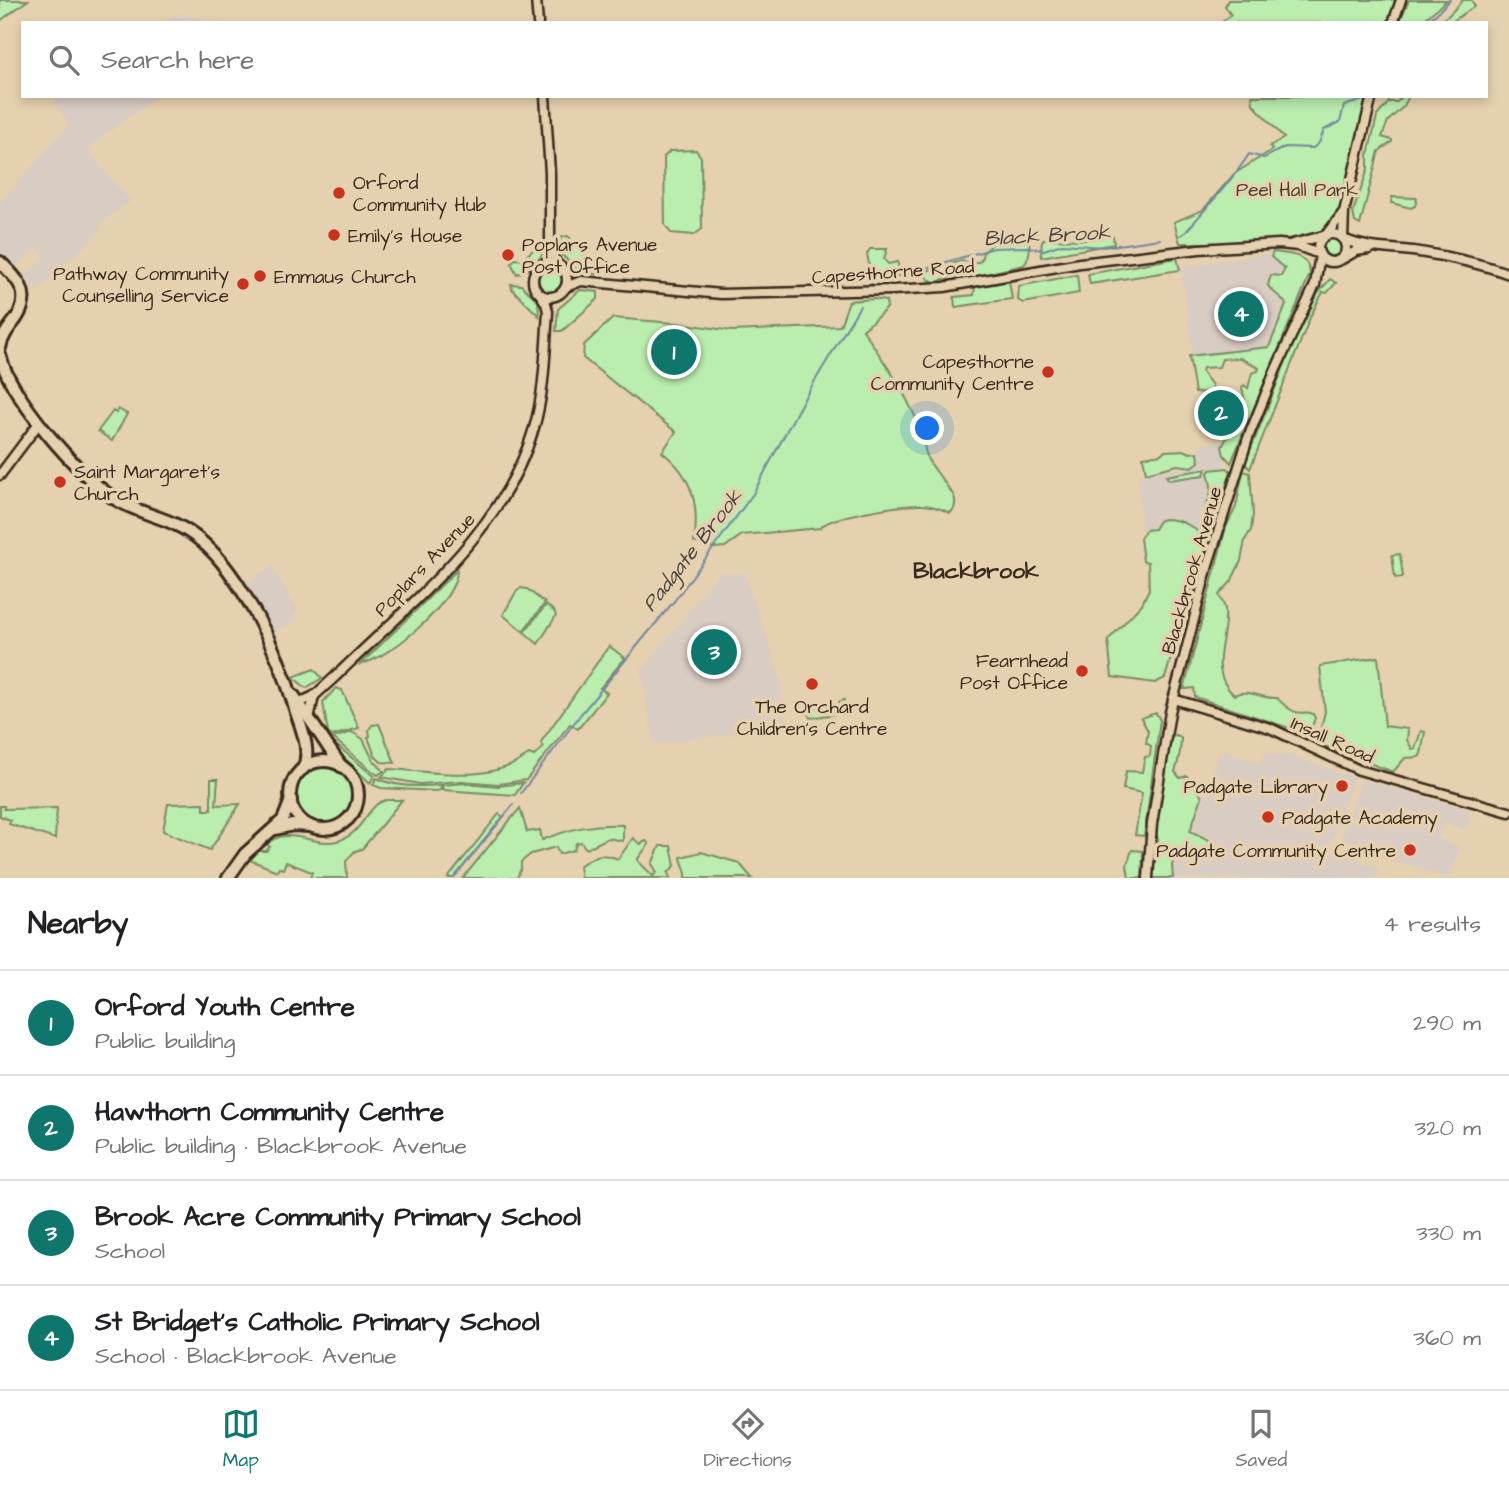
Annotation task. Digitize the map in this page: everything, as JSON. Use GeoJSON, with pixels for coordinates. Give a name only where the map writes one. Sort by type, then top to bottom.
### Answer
{"type":"FeatureCollection","features":[{"type":"Feature","properties":{"kind":"main road"},"geometry":{"type":"LineString","coordinates":[[0,262],[19,280],[23,296],[20,311],[4,335],[0,347]]}},
{"type":"Feature","properties":{"kind":"main road"},"geometry":{"type":"LineString","coordinates":[[0,355],[9,376],[38,423],[101,489],[117,501],[180,525],[214,552],[251,608],[297,707],[306,759],[303,769],[292,783],[291,800],[286,815],[275,829],[246,854],[228,878]]}},
{"type":"Feature","properties":{"kind":"main road"},"geometry":{"type":"LineString","coordinates":[[275,829],[293,825],[330,828],[343,823],[353,813],[357,799],[356,786],[350,774],[297,707]]}},
{"type":"Feature","properties":{"kind":"main road"},"geometry":{"type":"LineString","coordinates":[[303,769],[317,762],[341,766]]}},
{"type":"Feature","properties":{"kind":"main road"},"geometry":{"type":"LineString","coordinates":[[291,800],[297,815],[310,826]]}},
{"type":"Feature","properties":{"kind":"street"},"geometry":{"type":"LineString","coordinates":[[536,0],[538,21]]}},
{"type":"Feature","properties":{"kind":"street"},"geometry":{"type":"LineString","coordinates":[[1394,21],[1401,0]]}},
{"type":"Feature","properties":{"kind":"street"},"geometry":{"type":"LineString","coordinates":[[545,98],[551,177],[550,251],[557,264],[565,271],[566,287],[559,295],[549,298],[540,294],[534,286],[533,277],[550,251]]}},
{"type":"Feature","properties":{"kind":"street"},"geometry":{"type":"LineString","coordinates":[[1339,260],[1347,250],[1343,238],[1344,212],[1371,98]]}},
{"type":"Feature","properties":{"kind":"street"},"geometry":{"type":"LineString","coordinates":[[1344,212],[1318,246],[1319,254],[1328,262],[1372,248]]}},
{"type":"Feature","properties":{"kind":"street"},"geometry":{"type":"LineString","coordinates":[[1325,235],[1336,234],[1372,248],[1436,255],[1509,274]]}},
{"type":"Feature","properties":{"kind":"street","name":"Capesthorne Road"},"geometry":{"type":"LineString","coordinates":[[565,271],[581,281],[721,294],[925,289],[1134,256],[1289,244],[1325,235]]}},
{"type":"Feature","properties":{"kind":"street","name":"Capesthorne Road"},"geometry":{"type":"LineString","coordinates":[[1289,244],[1319,254]]}},
{"type":"Feature","properties":{"kind":"street","name":"Blackbrook Avenue"},"geometry":{"type":"LineString","coordinates":[[1149,878],[1152,824],[1172,699],[1209,561],[1239,462],[1276,369],[1315,285],[1319,254]]}},
{"type":"Feature","properties":{"kind":"street","name":"Blackbrook Avenue"},"geometry":{"type":"LineString","coordinates":[[1315,285],[1339,260]]}},
{"type":"Feature","properties":{"kind":"street"},"geometry":{"type":"LineString","coordinates":[[541,266],[557,264]]}},
{"type":"Feature","properties":{"kind":"street","name":"Capesthorne Road"},"geometry":{"type":"LineString","coordinates":[[566,287],[581,281]]}},
{"type":"Feature","properties":{"kind":"street","name":"Poplars Avenue"},"geometry":{"type":"LineString","coordinates":[[297,707],[313,696],[467,547],[505,495],[524,455],[540,406],[548,312],[540,294]]}},
{"type":"Feature","properties":{"kind":"street","name":"Poplars Avenue"},"geometry":{"type":"LineString","coordinates":[[548,312],[559,295]]}},
{"type":"Feature","properties":{"kind":"street"},"geometry":{"type":"LineString","coordinates":[[0,475],[38,423]]}},
{"type":"Feature","properties":{"kind":"street"},"geometry":{"type":"LineString","coordinates":[[288,688],[313,696],[309,719]]}},
{"type":"Feature","properties":{"kind":"street","name":"Insall Road"},"geometry":{"type":"LineString","coordinates":[[1172,699],[1270,728],[1359,770],[1509,812]]}},
{"type":"Feature","properties":{"kind":"shaded area"},"geometry":{"type":"Polygon","coordinates":[[[177,14],[208,21],[168,21],[177,14]]]}},
{"type":"Feature","properties":{"kind":"shaded area"},"geometry":{"type":"Polygon","coordinates":[[[59,98],[155,98],[87,148],[131,200],[99,224],[101,226],[96,235],[37,291],[24,277],[45,257],[36,248],[15,268],[0,255],[0,202],[65,130],[68,122],[54,102],[59,98]]]}},
{"type":"Feature","properties":{"kind":"shaded area"},"geometry":{"type":"Polygon","coordinates":[[[1273,253],[1294,256],[1310,263],[1314,274],[1275,355],[1194,364],[1181,267],[1273,253]]]}},
{"type":"Feature","properties":{"kind":"shaded area"},"geometry":{"type":"Polygon","coordinates":[[[1231,440],[1208,533],[1142,537],[1138,475],[1200,466],[1198,445],[1231,440]]]}},
{"type":"Feature","properties":{"kind":"shaded area"},"geometry":{"type":"Polygon","coordinates":[[[272,566],[298,611],[294,615],[297,619],[273,634],[244,585],[272,566]]]}},
{"type":"Feature","properties":{"kind":"shaded area"},"geometry":{"type":"Polygon","coordinates":[[[719,573],[745,573],[782,683],[781,692],[788,727],[654,744],[641,671],[719,573]]]}},
{"type":"Feature","properties":{"kind":"shaded area","name":"Padgate Academy"},"geometry":{"type":"Polygon","coordinates":[[[1220,749],[1259,763],[1264,759],[1264,754],[1291,755],[1354,778],[1328,849],[1379,868],[1376,878],[1158,878],[1177,851],[1207,855],[1213,837],[1192,831],[1220,749]]]}},
{"type":"Feature","properties":{"kind":"shaded area"},"geometry":{"type":"Polygon","coordinates":[[[1361,779],[1469,812],[1470,819],[1466,830],[1444,823],[1438,839],[1461,847],[1450,875],[1442,876],[1340,843],[1361,779]]]}},
{"type":"Feature","properties":{"kind":"green space"},"geometry":{"type":"Polygon","coordinates":[[[0,0],[28,0],[0,21],[0,0]]]}},
{"type":"Feature","properties":{"kind":"green space"},"geometry":{"type":"Polygon","coordinates":[[[1228,0],[1397,0],[1390,21],[1224,21],[1231,15],[1225,6],[1228,0]]]}},
{"type":"Feature","properties":{"kind":"green space"},"geometry":{"type":"Polygon","coordinates":[[[1409,0],[1447,0],[1422,21],[1400,21],[1409,0]]]}},
{"type":"Feature","properties":{"kind":"green space"},"geometry":{"type":"Polygon","coordinates":[[[1463,0],[1471,0],[1475,6],[1453,21],[1440,21],[1463,0]]]}},
{"type":"Feature","properties":{"kind":"green space","name":"Peel Hall Park"},"geometry":{"type":"Polygon","coordinates":[[[1252,98],[1368,98],[1341,208],[1333,222],[1319,232],[1297,238],[1230,243],[1180,243],[1174,222],[1203,210],[1234,174],[1272,150],[1270,146],[1284,138],[1253,104],[1252,98]]]}},
{"type":"Feature","properties":{"kind":"green space"},"geometry":{"type":"Polygon","coordinates":[[[1401,98],[1408,98],[1404,106],[1388,121],[1382,137],[1392,142],[1379,151],[1360,225],[1355,222],[1353,212],[1368,169],[1368,155],[1377,116],[1389,102],[1397,102],[1401,98]]]}},
{"type":"Feature","properties":{"kind":"green space"},"geometry":{"type":"Polygon","coordinates":[[[696,150],[701,157],[702,229],[694,235],[671,233],[665,225],[664,157],[670,151],[696,150]]]}},
{"type":"Feature","properties":{"kind":"green space"},"geometry":{"type":"Polygon","coordinates":[[[1392,197],[1417,198],[1415,206],[1411,208],[1391,203],[1392,197]]]}},
{"type":"Feature","properties":{"kind":"green space"},"geometry":{"type":"Polygon","coordinates":[[[1092,232],[1113,236],[1114,244],[1041,257],[1042,239],[1086,240],[1092,232]]]}},
{"type":"Feature","properties":{"kind":"green space"},"geometry":{"type":"Polygon","coordinates":[[[568,236],[598,269],[597,274],[579,272],[562,255],[562,237],[568,236]]]}},
{"type":"Feature","properties":{"kind":"green space"},"geometry":{"type":"Polygon","coordinates":[[[1028,238],[1030,249],[1024,265],[972,277],[943,279],[937,283],[926,276],[929,270],[962,261],[981,261],[983,253],[994,241],[1028,238]]]}},
{"type":"Feature","properties":{"kind":"green space"},"geometry":{"type":"Polygon","coordinates":[[[1332,238],[1338,241],[1341,247],[1338,253],[1332,256],[1326,253],[1323,247],[1326,241],[1332,238]]]}},
{"type":"Feature","properties":{"kind":"green space"},"geometry":{"type":"Polygon","coordinates":[[[540,249],[543,253],[538,260],[517,274],[511,263],[515,259],[522,260],[533,250],[540,249]]]}},
{"type":"Feature","properties":{"kind":"green space"},"geometry":{"type":"Polygon","coordinates":[[[870,249],[887,249],[884,259],[888,264],[898,262],[898,274],[882,286],[872,286],[867,254],[870,249]]]}},
{"type":"Feature","properties":{"kind":"green space"},"geometry":{"type":"Polygon","coordinates":[[[1273,252],[1298,256],[1306,262],[1310,274],[1231,463],[1224,455],[1222,447],[1245,402],[1242,387],[1244,385],[1248,388],[1252,373],[1259,368],[1240,358],[1222,359],[1219,367],[1203,368],[1202,372],[1212,385],[1213,391],[1195,393],[1189,356],[1269,347],[1286,305],[1268,285],[1271,275],[1281,276],[1285,269],[1271,257],[1273,252]]]}},
{"type":"Feature","properties":{"kind":"green space"},"geometry":{"type":"Polygon","coordinates":[[[1177,258],[1180,270],[1090,284],[1088,274],[1177,258]]]}},
{"type":"Feature","properties":{"kind":"green space"},"geometry":{"type":"Polygon","coordinates":[[[550,266],[560,270],[564,280],[560,290],[550,294],[540,290],[536,280],[540,270],[550,266]]]}},
{"type":"Feature","properties":{"kind":"green space"},"geometry":{"type":"Polygon","coordinates":[[[1077,275],[1079,293],[1023,303],[1018,300],[1019,286],[1077,275]]]}},
{"type":"Feature","properties":{"kind":"green space"},"geometry":{"type":"Polygon","coordinates":[[[1330,279],[1336,283],[1327,293],[1323,292],[1311,315],[1250,469],[1245,464],[1292,346],[1318,293],[1330,279]]]}},
{"type":"Feature","properties":{"kind":"green space"},"geometry":{"type":"Polygon","coordinates":[[[1009,281],[1012,299],[955,307],[954,297],[974,295],[975,286],[1009,281]]]}},
{"type":"Feature","properties":{"kind":"green space"},"geometry":{"type":"Polygon","coordinates":[[[511,284],[521,285],[538,301],[539,316],[512,289],[511,284]]]}},
{"type":"Feature","properties":{"kind":"green space"},"geometry":{"type":"Polygon","coordinates":[[[580,290],[598,292],[598,299],[562,331],[556,331],[558,309],[580,290]]]}},
{"type":"Feature","properties":{"kind":"green space"},"geometry":{"type":"Polygon","coordinates":[[[849,301],[886,301],[887,308],[863,330],[900,386],[916,418],[928,460],[954,496],[953,510],[950,513],[927,505],[901,506],[852,515],[820,528],[742,535],[725,547],[714,548],[694,542],[696,516],[692,492],[680,471],[662,452],[676,432],[583,358],[584,345],[613,318],[732,331],[840,326],[849,301]]]}},
{"type":"Feature","properties":{"kind":"green space"},"geometry":{"type":"Polygon","coordinates":[[[118,409],[127,414],[112,441],[98,431],[113,411],[116,413],[118,409]]]}},
{"type":"Feature","properties":{"kind":"green space"},"geometry":{"type":"Polygon","coordinates":[[[1184,450],[1190,453],[1198,452],[1199,462],[1192,467],[1177,465],[1146,473],[1143,457],[1164,451],[1184,450]]]}},
{"type":"Feature","properties":{"kind":"green space"},"geometry":{"type":"Polygon","coordinates":[[[1227,468],[1231,471],[1216,519],[1209,521],[1204,519],[1211,489],[1208,473],[1210,470],[1227,468]]]}},
{"type":"Feature","properties":{"kind":"green space"},"geometry":{"type":"Polygon","coordinates":[[[1206,469],[1204,475],[1169,480],[1166,476],[1206,469]]]}},
{"type":"Feature","properties":{"kind":"green space"},"geometry":{"type":"Polygon","coordinates":[[[1243,471],[1250,473],[1253,514],[1241,561],[1231,582],[1219,595],[1225,610],[1220,654],[1221,675],[1234,695],[1250,693],[1277,698],[1293,711],[1313,714],[1315,718],[1311,729],[1305,733],[1195,697],[1194,688],[1184,689],[1226,527],[1236,507],[1243,471]]]}},
{"type":"Feature","properties":{"kind":"green space"},"geometry":{"type":"Polygon","coordinates":[[[1164,519],[1189,525],[1199,533],[1204,554],[1199,579],[1194,581],[1165,678],[1155,683],[1112,677],[1108,640],[1142,604],[1149,589],[1148,562],[1143,561],[1140,538],[1146,530],[1154,529],[1159,521],[1164,519]]]}},
{"type":"Feature","properties":{"kind":"green space"},"geometry":{"type":"Polygon","coordinates":[[[1400,554],[1403,577],[1395,578],[1392,555],[1400,554]]]}},
{"type":"Feature","properties":{"kind":"green space"},"geometry":{"type":"Polygon","coordinates":[[[452,568],[455,569],[359,663],[360,658],[452,568]]]}},
{"type":"Feature","properties":{"kind":"green space"},"geometry":{"type":"Polygon","coordinates":[[[457,570],[447,597],[435,612],[404,640],[373,660],[361,664],[457,570]]]}},
{"type":"Feature","properties":{"kind":"green space"},"geometry":{"type":"Polygon","coordinates":[[[521,588],[527,589],[545,603],[523,631],[503,615],[521,588]]]}},
{"type":"Feature","properties":{"kind":"green space"},"geometry":{"type":"Polygon","coordinates":[[[546,605],[556,616],[538,644],[524,632],[546,605]]]}},
{"type":"Feature","properties":{"kind":"green space"},"geometry":{"type":"Polygon","coordinates":[[[609,646],[625,658],[600,688],[607,693],[578,729],[570,724],[526,780],[498,784],[462,781],[420,784],[381,777],[389,769],[481,773],[514,764],[529,754],[534,756],[543,748],[541,742],[609,646]]]}},
{"type":"Feature","properties":{"kind":"green space"},"geometry":{"type":"Polygon","coordinates":[[[1378,657],[1385,726],[1408,729],[1407,740],[1412,749],[1415,749],[1421,731],[1425,732],[1419,757],[1405,758],[1393,772],[1322,745],[1318,738],[1325,712],[1320,666],[1378,657]]]}},
{"type":"Feature","properties":{"kind":"green space"},"geometry":{"type":"Polygon","coordinates":[[[314,669],[322,678],[306,688],[293,677],[314,669]]]}},
{"type":"Feature","properties":{"kind":"green space"},"geometry":{"type":"Polygon","coordinates":[[[336,688],[342,690],[359,728],[332,736],[328,733],[323,702],[336,688]]]}},
{"type":"Feature","properties":{"kind":"green space"},"geometry":{"type":"Polygon","coordinates":[[[844,700],[844,710],[841,713],[810,718],[809,710],[813,706],[817,706],[823,713],[830,706],[838,705],[844,700]]]}},
{"type":"Feature","properties":{"kind":"green space"},"geometry":{"type":"Polygon","coordinates":[[[1156,713],[1160,720],[1144,836],[1135,835],[1142,793],[1123,789],[1126,771],[1142,772],[1145,757],[1150,756],[1151,746],[1146,743],[1148,731],[1141,718],[1156,713]]]}},
{"type":"Feature","properties":{"kind":"green space"},"geometry":{"type":"Polygon","coordinates":[[[379,724],[395,763],[381,762],[375,756],[368,737],[372,725],[379,724]]]}},
{"type":"Feature","properties":{"kind":"green space"},"geometry":{"type":"Polygon","coordinates":[[[352,732],[363,739],[373,760],[384,771],[378,775],[333,738],[352,732]]]}},
{"type":"Feature","properties":{"kind":"green space"},"geometry":{"type":"Polygon","coordinates":[[[1170,737],[1181,737],[1175,772],[1180,778],[1187,776],[1202,797],[1190,831],[1211,841],[1205,854],[1177,850],[1172,865],[1173,878],[1152,878],[1153,857],[1158,841],[1155,828],[1163,770],[1170,737]]]}},
{"type":"Feature","properties":{"kind":"green space"},"geometry":{"type":"Polygon","coordinates":[[[329,739],[374,776],[370,783],[340,754],[329,739]]]}},
{"type":"Feature","properties":{"kind":"green space"},"geometry":{"type":"Polygon","coordinates":[[[318,766],[330,766],[349,779],[354,796],[352,808],[341,821],[330,826],[318,826],[299,813],[294,802],[294,790],[307,771],[318,766]]]}},
{"type":"Feature","properties":{"kind":"green space"},"geometry":{"type":"Polygon","coordinates":[[[376,778],[408,786],[441,785],[441,790],[381,788],[373,785],[376,778]]]}},
{"type":"Feature","properties":{"kind":"green space"},"geometry":{"type":"Polygon","coordinates":[[[211,779],[218,779],[216,805],[240,804],[210,850],[163,831],[168,804],[204,803],[204,810],[211,810],[211,779]]]}},
{"type":"Feature","properties":{"kind":"green space"},"geometry":{"type":"Polygon","coordinates":[[[465,783],[498,786],[523,783],[515,795],[443,790],[442,785],[465,783]]]}},
{"type":"Feature","properties":{"kind":"green space"},"geometry":{"type":"Polygon","coordinates":[[[387,800],[402,800],[362,849],[355,851],[346,861],[347,878],[310,878],[312,872],[286,862],[283,869],[279,868],[277,871],[250,860],[258,851],[266,851],[270,847],[267,844],[284,836],[337,841],[354,832],[374,807],[387,800]]]}},
{"type":"Feature","properties":{"kind":"green space"},"geometry":{"type":"Polygon","coordinates":[[[0,806],[4,806],[4,809],[57,808],[55,839],[9,824],[10,820],[0,816],[0,806]]]}},
{"type":"Feature","properties":{"kind":"green space"},"geometry":{"type":"Polygon","coordinates":[[[520,808],[527,832],[540,830],[542,840],[582,828],[623,825],[623,841],[608,838],[586,849],[581,842],[576,843],[574,850],[559,854],[556,847],[531,854],[521,862],[517,878],[463,878],[520,808]]]}},
{"type":"Feature","properties":{"kind":"green space"},"geometry":{"type":"Polygon","coordinates":[[[499,814],[503,817],[454,878],[448,878],[499,814]]]}},
{"type":"Feature","properties":{"kind":"green space"},"geometry":{"type":"Polygon","coordinates":[[[633,838],[640,844],[646,841],[649,844],[637,860],[653,876],[657,872],[652,864],[660,846],[671,846],[675,866],[668,873],[670,878],[581,878],[579,866],[597,856],[618,859],[633,838]]]}},
{"type":"Feature","properties":{"kind":"green space"},"geometry":{"type":"Polygon","coordinates":[[[1132,850],[1143,851],[1142,878],[1129,878],[1127,865],[1132,850]]]}},
{"type":"Feature","properties":{"kind":"green space"},"geometry":{"type":"Polygon","coordinates":[[[701,852],[739,863],[752,878],[686,878],[681,857],[701,852]]]}},
{"type":"Feature","properties":{"kind":"waterway","name":"Black Brook"},"geometry":{"type":"LineString","coordinates":[[1427,21],[1450,0]]}},
{"type":"Feature","properties":{"kind":"waterway","name":"Black Brook"},"geometry":{"type":"LineString","coordinates":[[1179,236],[1186,232],[1219,194],[1249,154],[1264,158],[1285,147],[1313,148],[1319,143],[1324,130],[1340,122],[1344,106],[1363,100]]}},
{"type":"Feature","properties":{"kind":"waterway","name":"Black Brook"},"geometry":{"type":"LineString","coordinates":[[896,277],[994,248],[1028,247],[1044,250],[1062,244],[1104,247],[1160,239]]}},
{"type":"Feature","properties":{"kind":"waterway","name":"Padgate Brook"},"geometry":{"type":"LineString","coordinates":[[521,793],[581,714],[675,600],[753,494],[801,404],[860,306]]}},
{"type":"Feature","properties":{"kind":"waterway","name":"Padgate Brook"},"geometry":{"type":"LineString","coordinates":[[454,878],[513,805]]}},
{"type":"Feature","properties":{"kind":"place","name":"Orford Community Hub"},"geometry":{"type":"Point","coordinates":[339,193]}},
{"type":"Feature","properties":{"kind":"place","name":"Emily's House"},"geometry":{"type":"Point","coordinates":[334,235]}},
{"type":"Feature","properties":{"kind":"place","name":"Poplars Avenue Post Office"},"geometry":{"type":"Point","coordinates":[508,255]}},
{"type":"Feature","properties":{"kind":"place","name":"Emmaus Church"},"geometry":{"type":"Point","coordinates":[260,276]}},
{"type":"Feature","properties":{"kind":"place","name":"Pathway Community Counselling Service"},"geometry":{"type":"Point","coordinates":[243,284]}},
{"type":"Feature","properties":{"kind":"place","name":"St Bridget's Catholic Primary School"},"geometry":{"type":"Point","coordinates":[1241,314]}},
{"type":"Feature","properties":{"kind":"place","name":"Orford Youth Centre"},"geometry":{"type":"Point","coordinates":[674,352]}},
{"type":"Feature","properties":{"kind":"place","name":"Capesthorne Community Centre"},"geometry":{"type":"Point","coordinates":[1048,372]}},
{"type":"Feature","properties":{"kind":"place","name":"Hawthorn Community Centre"},"geometry":{"type":"Point","coordinates":[1221,413]}},
{"type":"Feature","properties":{"kind":"place","name":"Saint Margaret's Church"},"geometry":{"type":"Point","coordinates":[60,482]}},
{"type":"Feature","properties":{"kind":"place","name":"Brook Acre Community Primary School"},"geometry":{"type":"Point","coordinates":[714,652]}},
{"type":"Feature","properties":{"kind":"place","name":"Fearnhead Post Office"},"geometry":{"type":"Point","coordinates":[1082,671]}},
{"type":"Feature","properties":{"kind":"place","name":"The Orchard Children's Centre"},"geometry":{"type":"Point","coordinates":[812,684]}},
{"type":"Feature","properties":{"kind":"place","name":"Padgate Library"},"geometry":{"type":"Point","coordinates":[1342,786]}},
{"type":"Feature","properties":{"kind":"place","name":"Padgate Academy"},"geometry":{"type":"Point","coordinates":[1268,817]}},
{"type":"Feature","properties":{"kind":"place","name":"Padgate Community Centre"},"geometry":{"type":"Point","coordinates":[1410,850]}},
{"type":"Feature","properties":{"kind":"district","name":"Blackbrook"},"geometry":{"type":"Point","coordinates":[976,570]}}]}
